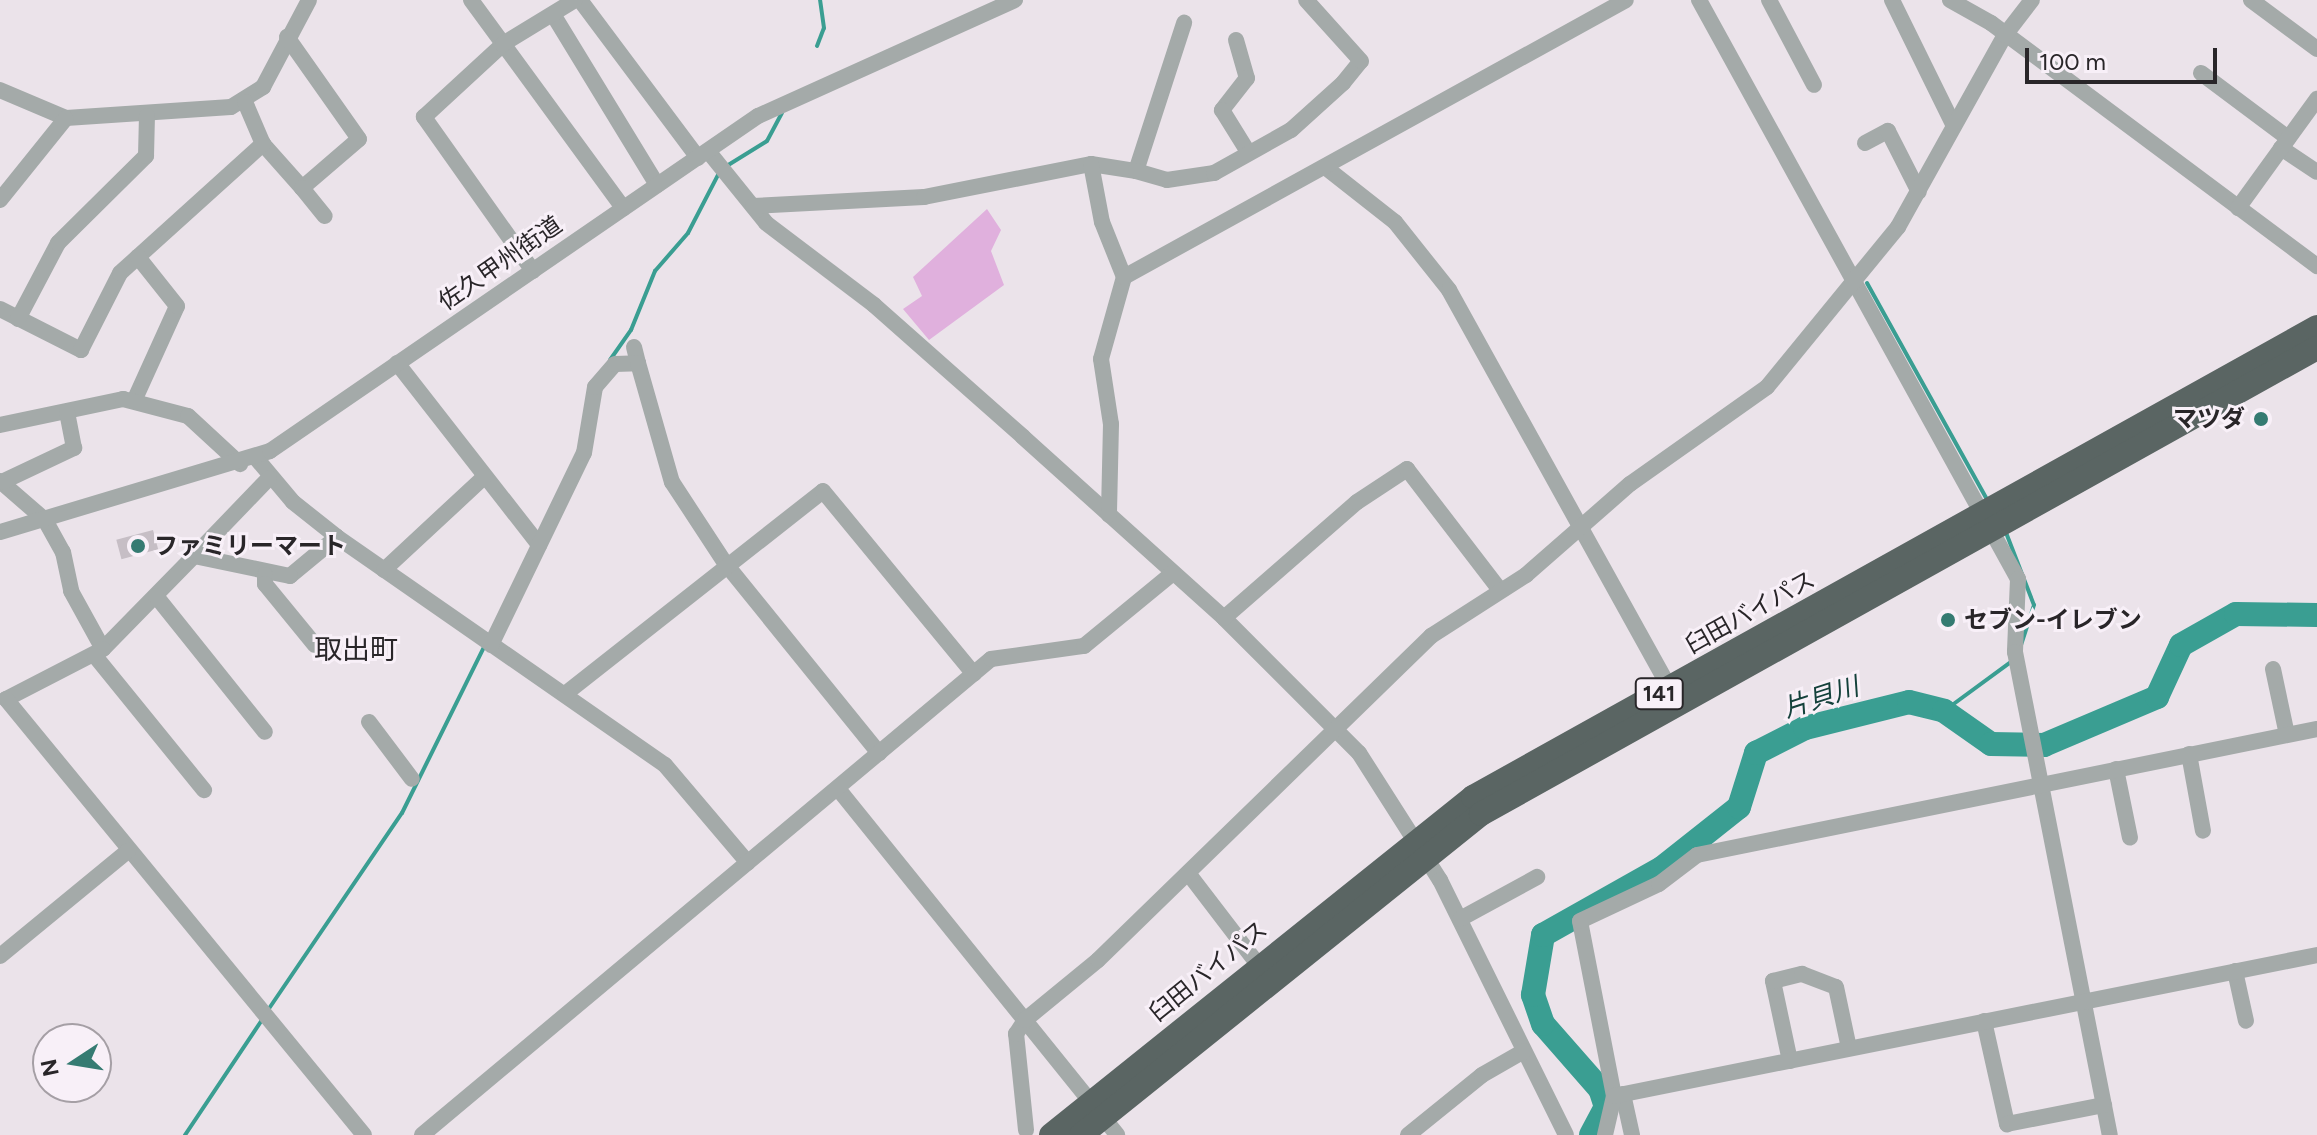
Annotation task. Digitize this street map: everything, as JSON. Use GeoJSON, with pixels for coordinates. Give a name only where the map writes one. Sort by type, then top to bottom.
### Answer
{"type":"FeatureCollection","features":[{"type":"Feature","properties":{"kind":"highway","name":"臼田バイパス"},"geometry":{"type":"LineString","coordinates":[[1051,1135],[1103,1119],[1259,966],[1421,846],[1987,522],[2317,327]]}},
{"type":"Feature","properties":{"kind":"highway","name":"臼田バイパス"},"geometry":{"type":"LineString","coordinates":[[1081,1135],[1421,846],[1473,797],[1670,688],[2317,348]]}},
{"type":"Feature","properties":{"kind":"street"},"geometry":{"type":"LineString","coordinates":[[1,92],[66,118],[147,116],[245,102],[273,72],[287,37],[309,0]]}},
{"type":"Feature","properties":{"kind":"street"},"geometry":{"type":"LineString","coordinates":[[471,0],[623,208]]}},
{"type":"Feature","properties":{"kind":"street"},"geometry":{"type":"LineString","coordinates":[[533,271],[424,117],[503,44],[578,0],[703,155],[753,206],[874,305],[1224,618],[1333,731],[1359,753],[1421,846],[1566,1135]]}},
{"type":"Feature","properties":{"kind":"street","name":"佐久甲州街道"},"geometry":{"type":"LineString","coordinates":[[0,532],[248,461],[780,102],[1015,0]]}},
{"type":"Feature","properties":{"kind":"street"},"geometry":{"type":"LineString","coordinates":[[753,206],[924,197],[1091,164],[1136,171],[1167,180],[1205,176],[1291,130],[1361,61],[1306,0]]}},
{"type":"Feature","properties":{"kind":"street"},"geometry":{"type":"LineString","coordinates":[[1124,277],[1325,167],[1606,5],[1626,0]]}},
{"type":"Feature","properties":{"kind":"street"},"geometry":{"type":"LineString","coordinates":[[1699,0],[2020,587],[2015,652],[2110,1135]]}},
{"type":"Feature","properties":{"kind":"street"},"geometry":{"type":"LineString","coordinates":[[1769,0],[1814,85]]}},
{"type":"Feature","properties":{"kind":"street"},"geometry":{"type":"LineString","coordinates":[[1892,0],[1954,126]]}},
{"type":"Feature","properties":{"kind":"street"},"geometry":{"type":"LineString","coordinates":[[1950,0],[2005,35],[2317,266]]}},
{"type":"Feature","properties":{"kind":"street"},"geometry":{"type":"LineString","coordinates":[[1026,1130],[1016,1034],[1025,1020],[1188,873],[1431,636],[1500,590],[1583,527],[1655,465],[1767,387],[1854,280],[1919,192],[2005,35],[2032,0]]}},
{"type":"Feature","properties":{"kind":"street"},"geometry":{"type":"LineString","coordinates":[[2251,0],[2317,49]]}},
{"type":"Feature","properties":{"kind":"street"},"geometry":{"type":"LineString","coordinates":[[554,16],[657,185]]}},
{"type":"Feature","properties":{"kind":"street"},"geometry":{"type":"LineString","coordinates":[[1136,171],[1184,23]]}},
{"type":"Feature","properties":{"kind":"street"},"geometry":{"type":"LineString","coordinates":[[287,37],[359,139],[302,188]]}},
{"type":"Feature","properties":{"kind":"street"},"geometry":{"type":"LineString","coordinates":[[1236,40],[1247,78],[1222,110],[1248,152]]}},
{"type":"Feature","properties":{"kind":"street"},"geometry":{"type":"LineString","coordinates":[[2201,73],[2317,172]]}},
{"type":"Feature","properties":{"kind":"street"},"geometry":{"type":"LineString","coordinates":[[2238,208],[2317,99]]}},
{"type":"Feature","properties":{"kind":"street"},"geometry":{"type":"LineString","coordinates":[[245,102],[263,144],[325,216]]}},
{"type":"Feature","properties":{"kind":"street"},"geometry":{"type":"LineString","coordinates":[[18,319],[58,243],[146,156],[147,116]]}},
{"type":"Feature","properties":{"kind":"street"},"geometry":{"type":"LineString","coordinates":[[0,200],[66,118]]}},
{"type":"Feature","properties":{"kind":"street"},"geometry":{"type":"LineString","coordinates":[[1865,143],[1888,131],[1919,192]]}},
{"type":"Feature","properties":{"kind":"street"},"geometry":{"type":"LineString","coordinates":[[0,309],[81,350],[120,273],[263,144]]}},
{"type":"Feature","properties":{"kind":"street"},"geometry":{"type":"LineString","coordinates":[[1091,164],[1102,222],[1124,277],[1101,359],[1111,424],[1109,515]]}},
{"type":"Feature","properties":{"kind":"street"},"geometry":{"type":"LineString","coordinates":[[1325,167],[1395,222],[1431,264],[1583,527],[1670,688]]}},
{"type":"Feature","properties":{"kind":"street"},"geometry":{"type":"LineString","coordinates":[[134,401],[177,306],[138,257]]}},
{"type":"Feature","properties":{"kind":"street"},"geometry":{"type":"LineString","coordinates":[[488,643],[584,453],[595,387],[615,364],[636,355],[672,482],[725,563],[879,753]]}},
{"type":"Feature","properties":{"kind":"street"},"geometry":{"type":"LineString","coordinates":[[397,363],[537,543]]}},
{"type":"Feature","properties":{"kind":"street"},"geometry":{"type":"LineString","coordinates":[[0,425],[134,401],[188,416],[269,478],[337,537],[665,765],[748,863]]}},
{"type":"Feature","properties":{"kind":"street"},"geometry":{"type":"LineString","coordinates":[[67,412],[74,448],[1,481],[45,520],[63,552],[71,591],[99,652],[204,790]]}},
{"type":"Feature","properties":{"kind":"street"},"geometry":{"type":"LineString","coordinates":[[1224,618],[1357,502],[1407,469],[1500,590]]}},
{"type":"Feature","properties":{"kind":"street"},"geometry":{"type":"LineString","coordinates":[[384,570],[484,477]]}},
{"type":"Feature","properties":{"kind":"street"},"geometry":{"type":"LineString","coordinates":[[269,478],[99,652],[2,697],[364,1135]]}},
{"type":"Feature","properties":{"kind":"street"},"geometry":{"type":"LineString","coordinates":[[565,694],[725,563],[823,491],[974,674]]}},
{"type":"Feature","properties":{"kind":"street"},"geometry":{"type":"LineString","coordinates":[[194,556],[265,575],[290,576],[337,537]]}},
{"type":"Feature","properties":{"kind":"street"},"geometry":{"type":"LineString","coordinates":[[422,1135],[998,655],[1084,646],[1173,573]]}},
{"type":"Feature","properties":{"kind":"street"},"geometry":{"type":"LineString","coordinates":[[265,575],[265,584],[315,645]]}},
{"type":"Feature","properties":{"kind":"street"},"geometry":{"type":"LineString","coordinates":[[156,596],[265,732]]}},
{"type":"Feature","properties":{"kind":"street"},"geometry":{"type":"LineString","coordinates":[[2273,669],[2287,735]]}},
{"type":"Feature","properties":{"kind":"street"},"geometry":{"type":"LineString","coordinates":[[369,722],[412,779]]}},
{"type":"Feature","properties":{"kind":"street"},"geometry":{"type":"LineString","coordinates":[[1632,1135],[1619,1095],[1580,921],[1659,884],[1697,855],[2317,729]]}},
{"type":"Feature","properties":{"kind":"street"},"geometry":{"type":"LineString","coordinates":[[2189,754],[2203,831]]}},
{"type":"Feature","properties":{"kind":"street"},"geometry":{"type":"LineString","coordinates":[[2116,769],[2130,838]]}},
{"type":"Feature","properties":{"kind":"street"},"geometry":{"type":"LineString","coordinates":[[839,790],[1103,1119]]}},
{"type":"Feature","properties":{"kind":"street"},"geometry":{"type":"LineString","coordinates":[[0,956],[128,851]]}},
{"type":"Feature","properties":{"kind":"street"},"geometry":{"type":"LineString","coordinates":[[1188,873],[1259,966]]}},
{"type":"Feature","properties":{"kind":"street"},"geometry":{"type":"LineString","coordinates":[[1460,919],[1537,877]]}},
{"type":"Feature","properties":{"kind":"street"},"geometry":{"type":"LineString","coordinates":[[1619,1095],[2317,955]]}},
{"type":"Feature","properties":{"kind":"street"},"geometry":{"type":"LineString","coordinates":[[2235,971],[2246,1021]]}},
{"type":"Feature","properties":{"kind":"street"},"geometry":{"type":"LineString","coordinates":[[1790,1061],[1773,981],[1802,974],[1836,987],[1849,1048]]}},
{"type":"Feature","properties":{"kind":"street"},"geometry":{"type":"LineString","coordinates":[[1984,1021],[2007,1124],[2104,1105]]}},
{"type":"Feature","properties":{"kind":"street"},"geometry":{"type":"LineString","coordinates":[[1408,1135],[1482,1075],[1524,1051]]}},
{"type":"Feature","properties":{"kind":"street"},"geometry":{"type":"LineString","coordinates":[[1605,1135],[1619,1095]]}},
{"type":"Feature","properties":{"kind":"shaded area"},"geometry":{"type":"Polygon","coordinates":[[[987,209],[1001,230],[991,251],[1004,285],[929,340],[903,309],[922,296],[913,277],[987,209]]]}},
{"type":"Feature","properties":{"kind":"building","name":"ファミリーマート"},"geometry":{"type":"Polygon","coordinates":[[[153,530],[158,549],[121,559],[116,540],[153,530]]]}},
{"type":"Feature","properties":{"kind":"waterway"},"geometry":{"type":"LineString","coordinates":[[817,46],[824,28],[820,0]]}},
{"type":"Feature","properties":{"kind":"waterway"},"geometry":{"type":"LineString","coordinates":[[725,167],[767,141],[782,113]]}},
{"type":"Feature","properties":{"kind":"waterway"},"geometry":{"type":"LineString","coordinates":[[610,360],[631,330],[655,271],[688,233],[719,173]]}},
{"type":"Feature","properties":{"kind":"waterway"},"geometry":{"type":"LineString","coordinates":[[1867,283],[1988,501]]}},
{"type":"Feature","properties":{"kind":"waterway"},"geometry":{"type":"LineString","coordinates":[[2005,530],[2034,605],[2020,648]]}},
{"type":"Feature","properties":{"kind":"waterway","name":"片貝川"},"geometry":{"type":"LineString","coordinates":[[1591,1135],[1606,1107],[1600,1089],[1543,1024],[1533,995],[1543,935],[1662,868],[1739,807],[1756,753],[1805,728],[1909,702],[1944,711],[1991,744],[2044,745],[2157,697],[2181,645],[2236,614],[2317,615]]}},
{"type":"Feature","properties":{"kind":"waterway"},"geometry":{"type":"LineString","coordinates":[[268,1010],[402,813],[484,647]]}},
{"type":"Feature","properties":{"kind":"waterway"},"geometry":{"type":"LineString","coordinates":[[1944,711],[2011,662]]}},
{"type":"Feature","properties":{"kind":"waterway"},"geometry":{"type":"LineString","coordinates":[[185,1135],[264,1017]]}},
{"type":"Feature","properties":{"kind":"place","name":"マツダ"},"geometry":{"type":"Point","coordinates":[2261,419]}},
{"type":"Feature","properties":{"kind":"place","name":"ファミリーマート"},"geometry":{"type":"Point","coordinates":[138,546]}},
{"type":"Feature","properties":{"kind":"place","name":"セブン-イレブン"},"geometry":{"type":"Point","coordinates":[1948,620]}},
{"type":"Feature","properties":{"kind":"district","name":"取出町"},"geometry":{"type":"Point","coordinates":[356,649]}}]}
